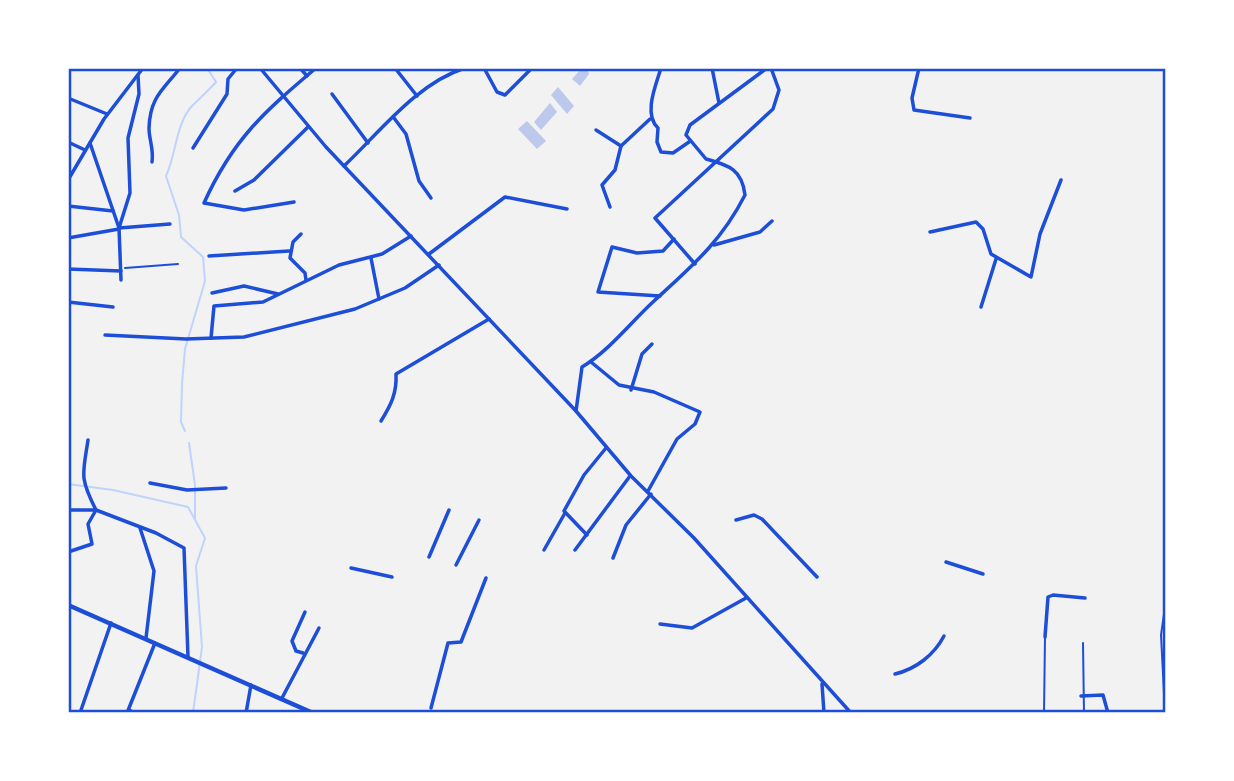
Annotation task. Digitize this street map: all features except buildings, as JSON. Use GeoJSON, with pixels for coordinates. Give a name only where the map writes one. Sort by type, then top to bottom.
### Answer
{"type":"FeatureCollection","features":[{"type":"Feature","properties":{"kind":"main road"},"geometry":{"type":"LineString","coordinates":[[68,605],[313,713]]}},
{"type":"Feature","properties":{"kind":"street"},"geometry":{"type":"LineString","coordinates":[[68,180],[107,114],[143,68]]}},
{"type":"Feature","properties":{"kind":"street"},"geometry":{"type":"LineString","coordinates":[[152,162],[153,148],[149,127],[154,100],[180,68]]}},
{"type":"Feature","properties":{"kind":"street"},"geometry":{"type":"LineString","coordinates":[[193,148],[227,94],[228,79],[237,68]]}},
{"type":"Feature","properties":{"kind":"street"},"geometry":{"type":"LineString","coordinates":[[260,68],[308,127],[576,411],[631,476],[650,493],[852,713]]}},
{"type":"Feature","properties":{"kind":"street"},"geometry":{"type":"LineString","coordinates":[[300,68],[307,76]]}},
{"type":"Feature","properties":{"kind":"street"},"geometry":{"type":"LineString","coordinates":[[294,202],[244,210],[204,203],[217,175],[257,119],[316,68]]}},
{"type":"Feature","properties":{"kind":"street"},"geometry":{"type":"LineString","coordinates":[[344,166],[417,96],[451,73],[464,68]]}},
{"type":"Feature","properties":{"kind":"street"},"geometry":{"type":"LineString","coordinates":[[484,68],[497,92],[505,95],[532,68]]}},
{"type":"Feature","properties":{"kind":"street"},"geometry":{"type":"LineString","coordinates":[[610,206],[602,185],[615,170],[621,146],[650,119],[661,68]]}},
{"type":"Feature","properties":{"kind":"street"},"geometry":{"type":"LineString","coordinates":[[712,68],[719,103]]}},
{"type":"Feature","properties":{"kind":"street"},"geometry":{"type":"LineString","coordinates":[[576,411],[582,367],[591,362],[695,264],[714,244],[745,195],[741,180],[732,168],[715,161],[706,159],[689,142],[686,135],[690,125],[769,68],[779,90],[773,108],[715,161],[655,218],[695,264]]}},
{"type":"Feature","properties":{"kind":"street"},"geometry":{"type":"LineString","coordinates":[[919,68],[912,98],[914,110],[970,118]]}},
{"type":"Feature","properties":{"kind":"street"},"geometry":{"type":"LineString","coordinates":[[397,69],[417,96]]}},
{"type":"Feature","properties":{"kind":"street"},"geometry":{"type":"LineString","coordinates":[[119,229],[130,193],[128,138],[139,94],[138,75]]}},
{"type":"Feature","properties":{"kind":"street"},"geometry":{"type":"LineString","coordinates":[[332,94],[368,143]]}},
{"type":"Feature","properties":{"kind":"street"},"geometry":{"type":"LineString","coordinates":[[68,98],[107,114]]}},
{"type":"Feature","properties":{"kind":"street"},"geometry":{"type":"LineString","coordinates":[[394,118],[406,134],[419,181],[431,198]]}},
{"type":"Feature","properties":{"kind":"street"},"geometry":{"type":"LineString","coordinates":[[650,119],[658,128],[657,142],[661,152],[673,153],[689,142]]}},
{"type":"Feature","properties":{"kind":"street"},"geometry":{"type":"LineString","coordinates":[[236,191],[254,180],[308,127]]}},
{"type":"Feature","properties":{"kind":"street"},"geometry":{"type":"LineString","coordinates":[[596,130],[621,146]]}},
{"type":"Feature","properties":{"kind":"street"},"geometry":{"type":"LineString","coordinates":[[68,142],[86,150]]}},
{"type":"Feature","properties":{"kind":"street"},"geometry":{"type":"LineString","coordinates":[[90,144],[119,229],[121,280]]}},
{"type":"Feature","properties":{"kind":"street"},"geometry":{"type":"LineString","coordinates":[[930,232],[976,222],[982,226],[989,250],[996,258],[1031,277],[1040,234],[1062,180]]}},
{"type":"Feature","properties":{"kind":"street"},"geometry":{"type":"LineString","coordinates":[[428,254],[506,197],[568,209]]}},
{"type":"Feature","properties":{"kind":"street"},"geometry":{"type":"LineString","coordinates":[[68,206],[113,211]]}},
{"type":"Feature","properties":{"kind":"street"},"geometry":{"type":"LineString","coordinates":[[714,244],[760,232],[772,221]]}},
{"type":"Feature","properties":{"kind":"street"},"geometry":{"type":"LineString","coordinates":[[68,238],[170,224]]}},
{"type":"Feature","properties":{"kind":"street"},"geometry":{"type":"LineString","coordinates":[[300,234],[289,251],[291,260],[305,273],[306,280]]}},
{"type":"Feature","properties":{"kind":"street"},"geometry":{"type":"LineString","coordinates":[[211,338],[214,306],[251,305],[280,295],[306,280],[349,262],[372,258],[411,236]]}},
{"type":"Feature","properties":{"kind":"street"},"geometry":{"type":"LineString","coordinates":[[660,296],[598,292],[612,247],[647,253],[663,251],[674,239]]}},
{"type":"Feature","properties":{"kind":"street"},"geometry":{"type":"LineString","coordinates":[[209,256],[289,251]]}},
{"type":"Feature","properties":{"kind":"street"},"geometry":{"type":"LineString","coordinates":[[372,258],[379,299]]}},
{"type":"Feature","properties":{"kind":"street"},"geometry":{"type":"LineString","coordinates":[[981,307],[996,258]]}},
{"type":"Feature","properties":{"kind":"street"},"geometry":{"type":"LineString","coordinates":[[105,335],[244,337],[355,309],[405,288],[439,265]]}},
{"type":"Feature","properties":{"kind":"street"},"geometry":{"type":"LineString","coordinates":[[68,269],[121,271]]}},
{"type":"Feature","properties":{"kind":"street"},"geometry":{"type":"LineString","coordinates":[[212,293],[244,286],[280,295]]}},
{"type":"Feature","properties":{"kind":"street"},"geometry":{"type":"LineString","coordinates":[[68,302],[113,307]]}},
{"type":"Feature","properties":{"kind":"street"},"geometry":{"type":"LineString","coordinates":[[381,421],[391,405],[397,387],[396,374],[489,319]]}},
{"type":"Feature","properties":{"kind":"street"},"geometry":{"type":"LineString","coordinates":[[631,390],[642,354],[652,344]]}},
{"type":"Feature","properties":{"kind":"street"},"geometry":{"type":"LineString","coordinates":[[591,362],[619,386],[654,392],[700,412],[695,424],[677,439],[650,493],[626,525],[613,558]]}},
{"type":"Feature","properties":{"kind":"street"},"geometry":{"type":"LineString","coordinates":[[88,440],[81,470],[96,510]]}},
{"type":"Feature","properties":{"kind":"street"},"geometry":{"type":"LineString","coordinates":[[544,550],[584,475],[606,448]]}},
{"type":"Feature","properties":{"kind":"street"},"geometry":{"type":"LineString","coordinates":[[575,551],[631,476]]}},
{"type":"Feature","properties":{"kind":"street"},"geometry":{"type":"LineString","coordinates":[[150,483],[187,489],[226,488]]}},
{"type":"Feature","properties":{"kind":"street"},"geometry":{"type":"LineString","coordinates":[[68,510],[96,510],[156,533],[186,551],[190,658]]}},
{"type":"Feature","properties":{"kind":"street"},"geometry":{"type":"LineString","coordinates":[[68,552],[92,544],[88,524],[96,510]]}},
{"type":"Feature","properties":{"kind":"street"},"geometry":{"type":"LineString","coordinates":[[429,557],[449,510]]}},
{"type":"Feature","properties":{"kind":"street"},"geometry":{"type":"LineString","coordinates":[[565,513],[586,535]]}},
{"type":"Feature","properties":{"kind":"street"},"geometry":{"type":"LineString","coordinates":[[736,520],[754,515],[762,519],[817,577]]}},
{"type":"Feature","properties":{"kind":"street"},"geometry":{"type":"LineString","coordinates":[[457,565],[479,520]]}},
{"type":"Feature","properties":{"kind":"street"},"geometry":{"type":"LineString","coordinates":[[140,528],[154,571],[146,638]]}},
{"type":"Feature","properties":{"kind":"street"},"geometry":{"type":"LineString","coordinates":[[946,562],[984,574]]}},
{"type":"Feature","properties":{"kind":"street"},"geometry":{"type":"LineString","coordinates":[[351,568],[392,577]]}},
{"type":"Feature","properties":{"kind":"street"},"geometry":{"type":"LineString","coordinates":[[431,708],[448,643],[461,642],[486,579]]}},
{"type":"Feature","properties":{"kind":"street"},"geometry":{"type":"LineString","coordinates":[[1045,638],[1046,602],[1050,595],[1086,598]]}},
{"type":"Feature","properties":{"kind":"street"},"geometry":{"type":"LineString","coordinates":[[660,624],[692,628],[746,598]]}},
{"type":"Feature","properties":{"kind":"street"},"geometry":{"type":"LineString","coordinates":[[304,653],[296,651],[292,641],[305,612]]}},
{"type":"Feature","properties":{"kind":"street"},"geometry":{"type":"LineString","coordinates":[[80,713],[111,622]]}},
{"type":"Feature","properties":{"kind":"street"},"geometry":{"type":"LineString","coordinates":[[282,698],[319,628]]}},
{"type":"Feature","properties":{"kind":"street"},"geometry":{"type":"LineString","coordinates":[[895,674],[911,669],[927,657],[944,636]]}},
{"type":"Feature","properties":{"kind":"street"},"geometry":{"type":"LineString","coordinates":[[135,713],[128,711],[156,642]]}},
{"type":"Feature","properties":{"kind":"street"},"geometry":{"type":"LineString","coordinates":[[822,682],[824,713]]}},
{"type":"Feature","properties":{"kind":"street"},"geometry":{"type":"LineString","coordinates":[[246,713],[251,685]]}},
{"type":"Feature","properties":{"kind":"street"},"geometry":{"type":"LineString","coordinates":[[1081,696],[1103,695],[1108,713]]}},
{"type":"Feature","properties":{"kind":"lane"},"geometry":{"type":"LineString","coordinates":[[1166,547],[1166,571]]}},
{"type":"Feature","properties":{"kind":"lane"},"geometry":{"type":"LineString","coordinates":[[1165,713],[1161,635],[1166,600]]}},
{"type":"Feature","properties":{"kind":"lane"},"geometry":{"type":"LineString","coordinates":[[1044,713],[1045,638]]}},
{"type":"Feature","properties":{"kind":"lane"},"geometry":{"type":"LineString","coordinates":[[1083,643],[1081,696],[1084,713]]}},
{"type":"Feature","properties":{"kind":"waterway"},"geometry":{"type":"LineString","coordinates":[[185,431],[181,422],[185,349],[205,281],[203,257],[181,237],[179,215],[166,176],[179,130],[187,113],[216,82],[207,68]]}},
{"type":"Feature","properties":{"kind":"waterway"},"geometry":{"type":"LineString","coordinates":[[189,443],[195,485],[195,518]]}},
{"type":"Feature","properties":{"kind":"waterway"},"geometry":{"type":"LineString","coordinates":[[68,484],[113,490],[188,507],[205,538],[196,566],[202,647],[193,713]]}}]}
